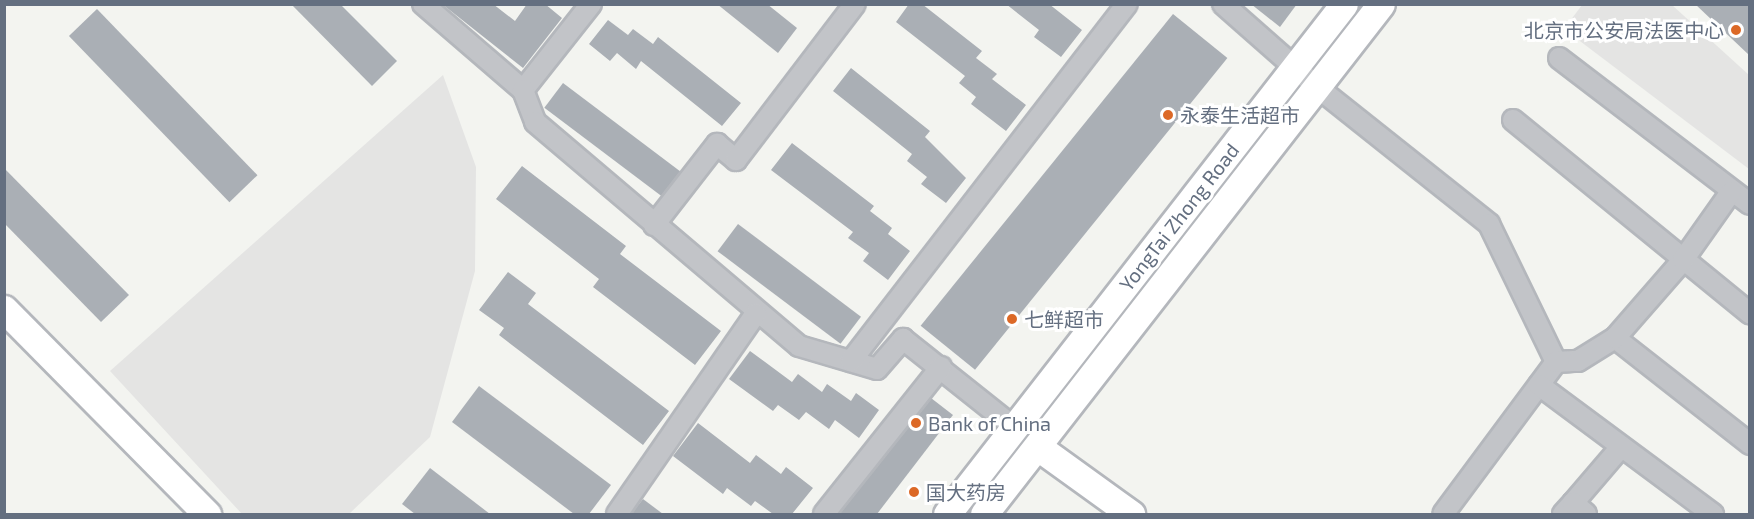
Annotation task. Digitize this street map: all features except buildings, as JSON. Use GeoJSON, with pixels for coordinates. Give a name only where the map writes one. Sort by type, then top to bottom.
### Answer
{"type":"FeatureCollection","features":[{"type":"Feature","properties":{"kind":"main road","name":"YongTai Zhong Road"},"geometry":{"type":"LineString","coordinates":[[947,514],[1344,4]]}},
{"type":"Feature","properties":{"kind":"main road","name":"YongTai Zhong Road"},"geometry":{"type":"LineString","coordinates":[[984,514],[1381,4]]}},
{"type":"Feature","properties":{"kind":"main road"},"geometry":{"type":"LineString","coordinates":[[4,309],[207,514]]}},
{"type":"Feature","properties":{"kind":"main road"},"geometry":{"type":"LineString","coordinates":[[4,335],[182,514]]}},
{"type":"Feature","properties":{"kind":"main road"},"geometry":{"type":"LineString","coordinates":[[1038,447],[1128,514]]}},
{"type":"Feature","properties":{"kind":"street"},"geometry":{"type":"LineString","coordinates":[[423,4],[523,90],[535,122],[756,313],[799,346],[877,369],[903,339],[1015,428]]}},
{"type":"Feature","properties":{"kind":"street"},"geometry":{"type":"LineString","coordinates":[[523,90],[591,4]]}},
{"type":"Feature","properties":{"kind":"street"},"geometry":{"type":"LineString","coordinates":[[654,225],[717,144],[736,160],[855,4]]}},
{"type":"Feature","properties":{"kind":"street"},"geometry":{"type":"LineString","coordinates":[[851,362],[1127,4]]}},
{"type":"Feature","properties":{"kind":"street"},"geometry":{"type":"LineString","coordinates":[[1223,4],[1317,87],[1489,224],[1556,362]]}},
{"type":"Feature","properties":{"kind":"street"},"geometry":{"type":"LineString","coordinates":[[1559,58],[1749,204]]}},
{"type":"Feature","properties":{"kind":"street"},"geometry":{"type":"LineString","coordinates":[[1513,120],[1749,313]]}},
{"type":"Feature","properties":{"kind":"street"},"geometry":{"type":"LineString","coordinates":[[1556,362],[1578,361],[1615,338],[1683,260],[1731,192]]}},
{"type":"Feature","properties":{"kind":"street"},"geometry":{"type":"LineString","coordinates":[[617,514],[756,313]]}},
{"type":"Feature","properties":{"kind":"street"},"geometry":{"type":"LineString","coordinates":[[1615,338],[1749,444]]}},
{"type":"Feature","properties":{"kind":"street"},"geometry":{"type":"LineString","coordinates":[[1443,514],[1556,362]]}},
{"type":"Feature","properties":{"kind":"street"},"geometry":{"type":"LineString","coordinates":[[824,514],[941,367]]}},
{"type":"Feature","properties":{"kind":"street"},"geometry":{"type":"LineString","coordinates":[[1539,385],[1713,514]]}},
{"type":"Feature","properties":{"kind":"street"},"geometry":{"type":"LineString","coordinates":[[1574,511],[1621,447]]}},
{"type":"Feature","properties":{"kind":"shaded area"},"geometry":{"type":"Polygon","coordinates":[[[1582,5],[1672,5],[1749,75],[1749,169],[1564,29],[1582,5]]]}},
{"type":"Feature","properties":{"kind":"shaded area"},"geometry":{"type":"Polygon","coordinates":[[[443,75],[476,167],[475,271],[430,437],[349,514],[242,514],[110,371],[443,75]]]}},
{"type":"Feature","properties":{"kind":"place","name":"北京市公安局法医中心"},"geometry":{"type":"Point","coordinates":[1736,30]}},
{"type":"Feature","properties":{"kind":"place","name":"永泰生活超市"},"geometry":{"type":"Point","coordinates":[1168,115]}},
{"type":"Feature","properties":{"kind":"place","name":"七鲜超市"},"geometry":{"type":"Point","coordinates":[1012,319]}},
{"type":"Feature","properties":{"kind":"place","name":"Bank of China"},"geometry":{"type":"Point","coordinates":[916,423]}},
{"type":"Feature","properties":{"kind":"place","name":"国大药房"},"geometry":{"type":"Point","coordinates":[914,492]}}]}
